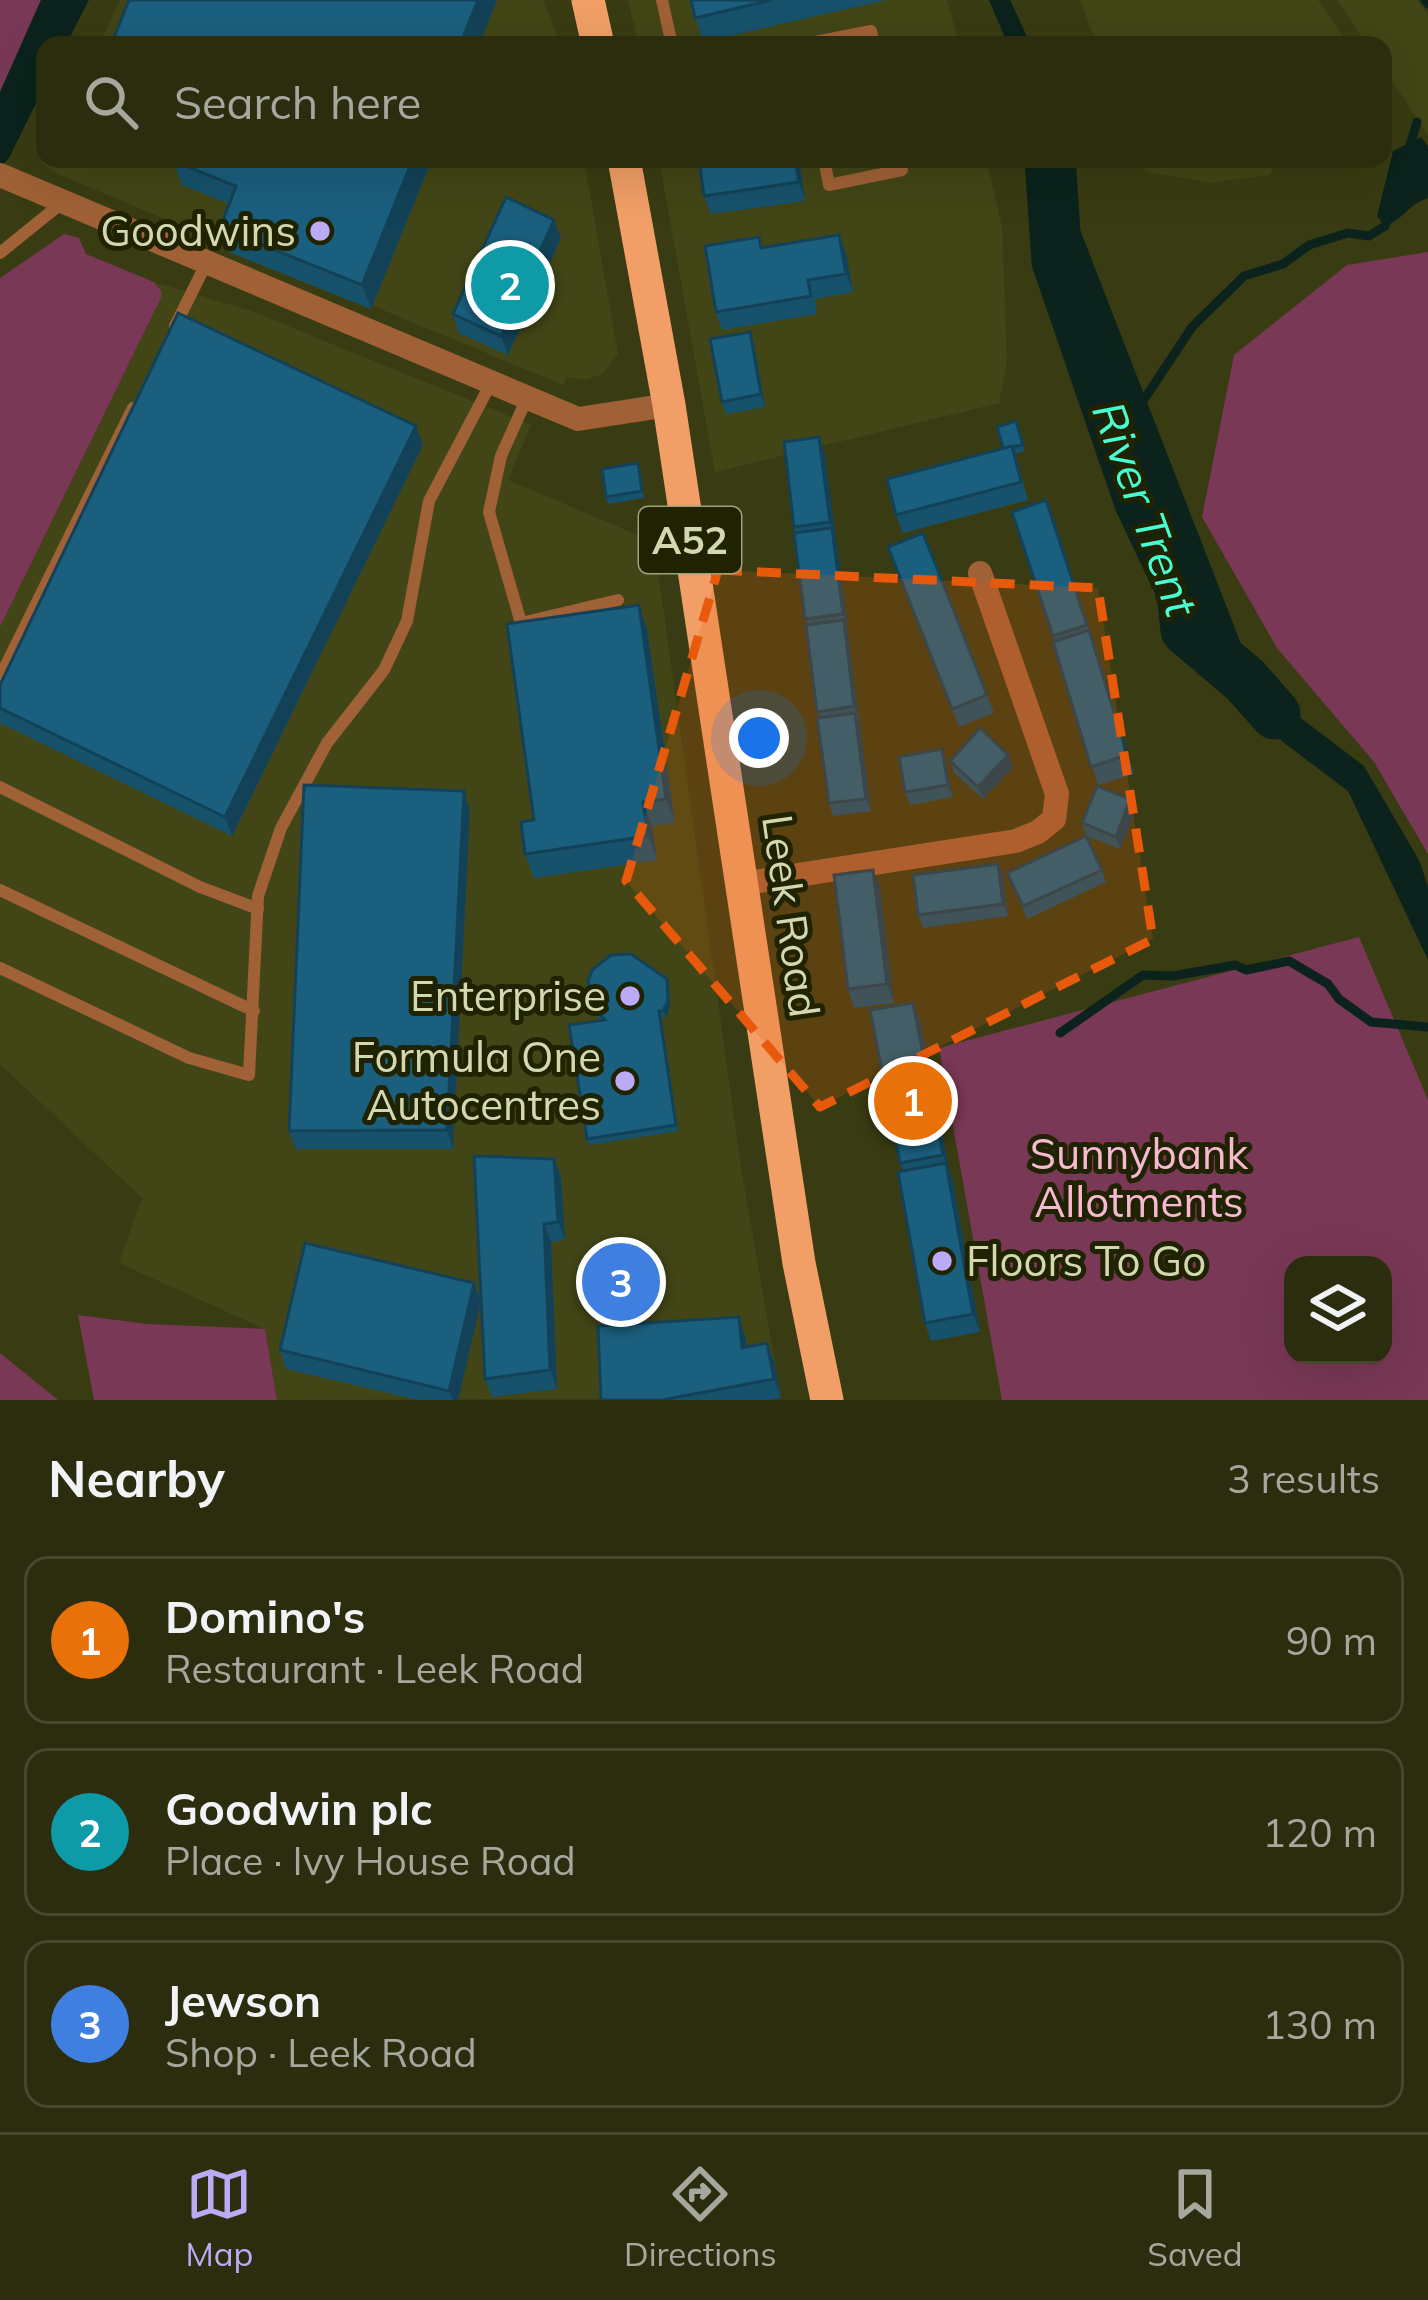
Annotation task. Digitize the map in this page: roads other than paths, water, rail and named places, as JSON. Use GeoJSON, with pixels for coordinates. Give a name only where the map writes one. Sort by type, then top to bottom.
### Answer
{"type":"FeatureCollection","features":[{"type":"Feature","properties":{"kind":"highway"},"geometry":{"type":"LineString","coordinates":[[588,0],[596,36]]}},
{"type":"Feature","properties":{"kind":"highway","name":"Leek Road"},"geometry":{"type":"LineString","coordinates":[[626,168],[669,405],[799,1263],[827,1400]]}},
{"type":"Feature","properties":{"kind":"street"},"geometry":{"type":"LineString","coordinates":[[8,178],[578,419],[669,405]]}},
{"type":"Feature","properties":{"kind":"street"},"geometry":{"type":"LineString","coordinates":[[741,884],[1016,841],[1054,819],[1057,794],[980,573]]}},
{"type":"Feature","properties":{"kind":"lane"},"geometry":{"type":"LineString","coordinates":[[662,0],[670,36]]}},
{"type":"Feature","properties":{"kind":"lane"},"geometry":{"type":"LineString","coordinates":[[846,36],[871,31],[872,36]]}},
{"type":"Feature","properties":{"kind":"lane"},"geometry":{"type":"LineString","coordinates":[[826,168],[829,185],[902,168]]}},
{"type":"Feature","properties":{"kind":"lane"},"geometry":{"type":"LineString","coordinates":[[0,253],[63,202]]}},
{"type":"Feature","properties":{"kind":"lane"},"geometry":{"type":"LineString","coordinates":[[167,341],[207,262]]}},
{"type":"Feature","properties":{"kind":"lane"},"geometry":{"type":"LineString","coordinates":[[0,968],[189,1058],[249,1075],[258,896],[281,828],[327,743],[384,670],[407,621],[429,501],[491,382]]}},
{"type":"Feature","properties":{"kind":"lane"},"geometry":{"type":"LineString","coordinates":[[527,398],[501,456],[489,512],[521,623],[618,600]]}},
{"type":"Feature","properties":{"kind":"lane"},"geometry":{"type":"LineString","coordinates":[[0,677],[136,400]]}},
{"type":"Feature","properties":{"kind":"lane"},"geometry":{"type":"LineString","coordinates":[[0,788],[200,887],[258,909]]}},
{"type":"Feature","properties":{"kind":"lane"},"geometry":{"type":"LineString","coordinates":[[0,890],[254,1010]]}},
{"type":"Feature","properties":{"kind":"water"},"geometry":{"type":"Polygon","coordinates":[[[41,0],[89,0],[71,36],[36,36],[36,103],[0,167],[0,92],[41,0]]]}},
{"type":"Feature","properties":{"kind":"water"},"geometry":{"type":"Polygon","coordinates":[[[989,0],[1010,0],[1027,36],[1004,36],[989,0]]]}},
{"type":"Feature","properties":{"kind":"water"},"geometry":{"type":"Polygon","coordinates":[[[1421,137],[1428,146],[1428,198],[1385,226],[1377,216],[1393,151],[1421,137]]]}},
{"type":"Feature","properties":{"kind":"water"},"geometry":{"type":"Polygon","coordinates":[[[1040,168],[1060,168],[1257,685],[1364,766],[1419,860],[1428,886],[1428,960],[1348,791],[1283,742],[1231,679],[1040,168]]]}},
{"type":"Feature","properties":{"kind":"waterway"},"geometry":{"type":"LineString","coordinates":[[1425,0],[1428,4]]}},
{"type":"Feature","properties":{"kind":"waterway"},"geometry":{"type":"LineString","coordinates":[[1408,152],[1417,122]]}},
{"type":"Feature","properties":{"kind":"waterway","name":"River Trent"},"geometry":{"type":"LineString","coordinates":[[1051,168],[1057,261],[1139,500],[1182,591],[1186,630],[1245,680],[1275,714]]}},
{"type":"Feature","properties":{"kind":"waterway"},"geometry":{"type":"LineString","coordinates":[[1118,439],[1192,327],[1244,276],[1283,264],[1309,245],[1348,233],[1369,236],[1385,226],[1387,219]]}},
{"type":"Feature","properties":{"kind":"waterway"},"geometry":{"type":"LineString","coordinates":[[1060,1033],[1143,975],[1173,976],[1235,965],[1246,970],[1289,961],[1328,984],[1339,999],[1371,1022],[1428,1027]]}},
{"type":"Feature","properties":{"kind":"place","name":"Goodwins"},"geometry":{"type":"Point","coordinates":[320,231]}},
{"type":"Feature","properties":{"kind":"place","name":"Goodwin plc"},"geometry":{"type":"Point","coordinates":[510,285]}},
{"type":"Feature","properties":{"kind":"place","name":"Enterprise"},"geometry":{"type":"Point","coordinates":[630,996]}},
{"type":"Feature","properties":{"kind":"place","name":"Formula One Autocentres"},"geometry":{"type":"Point","coordinates":[625,1081]}},
{"type":"Feature","properties":{"kind":"place","name":"Domino's"},"geometry":{"type":"Point","coordinates":[913,1101]}},
{"type":"Feature","properties":{"kind":"place","name":"Floors To Go"},"geometry":{"type":"Point","coordinates":[942,1261]}},
{"type":"Feature","properties":{"kind":"place","name":"Jewson"},"geometry":{"type":"Point","coordinates":[621,1282]}},
{"type":"Feature","properties":{"kind":"park label","name":"Sunnybank Allotments"},"geometry":{"type":"Point","coordinates":[1139,1178]}}]}
